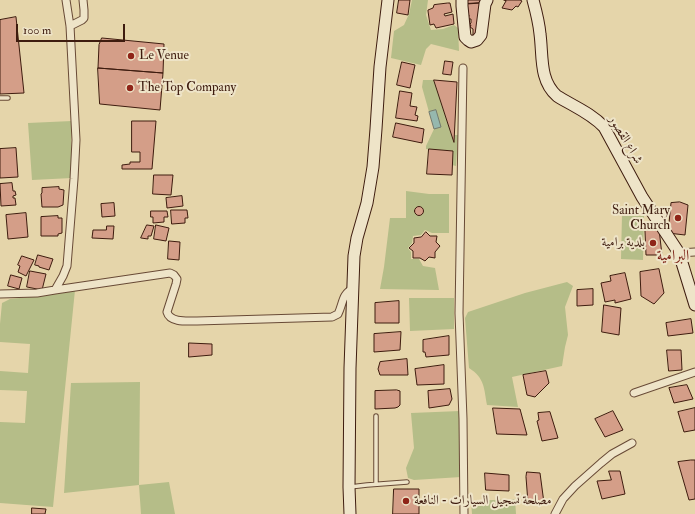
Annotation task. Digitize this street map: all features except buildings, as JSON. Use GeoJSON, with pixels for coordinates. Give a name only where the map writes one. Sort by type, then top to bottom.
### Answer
{"type":"FeatureCollection","features":[{"type":"Feature","properties":{"kind":"main road"},"geometry":{"type":"LineString","coordinates":[[350,514],[350,368],[354,256],[357,238],[367,203],[373,167],[380,67],[388,0]]}},
{"type":"Feature","properties":{"kind":"main road"},"geometry":{"type":"LineString","coordinates":[[462,0],[466,37],[471,42],[477,40],[481,35],[485,4],[487,0]]}},
{"type":"Feature","properties":{"kind":"main road","name":"شراع القصور"},"geometry":{"type":"LineString","coordinates":[[533,0],[540,34],[542,66],[549,86],[557,96],[591,116],[604,127],[642,197],[679,253],[695,305]]}},
{"type":"Feature","properties":{"kind":"street"},"geometry":{"type":"LineString","coordinates":[[55,290],[67,266],[76,140],[70,26],[66,0]]}},
{"type":"Feature","properties":{"kind":"street"},"geometry":{"type":"LineString","coordinates":[[70,26],[84,18],[82,0]]}},
{"type":"Feature","properties":{"kind":"street"},"geometry":{"type":"LineString","coordinates":[[463,68],[459,313],[463,419],[464,514]]}},
{"type":"Feature","properties":{"kind":"street"},"geometry":{"type":"LineString","coordinates":[[679,253],[695,252]]}},
{"type":"Feature","properties":{"kind":"street"},"geometry":{"type":"LineString","coordinates":[[0,294],[37,293],[170,273],[174,274],[177,279],[167,312],[168,314],[174,319],[197,321],[332,317],[338,314],[344,295],[348,290],[353,289]]}},
{"type":"Feature","properties":{"kind":"street"},"geometry":{"type":"LineString","coordinates":[[634,393],[695,372]]}},
{"type":"Feature","properties":{"kind":"street"},"geometry":{"type":"LineString","coordinates":[[555,514],[563,499],[575,486],[612,454],[632,443]]}},
{"type":"Feature","properties":{"kind":"lane"},"geometry":{"type":"LineString","coordinates":[[0,98],[8,98]]}},
{"type":"Feature","properties":{"kind":"lane"},"geometry":{"type":"LineString","coordinates":[[376,416],[376,484]]}},
{"type":"Feature","properties":{"kind":"lane"},"geometry":{"type":"LineString","coordinates":[[349,487],[408,482]]}},
{"type":"Feature","properties":{"kind":"green space"},"geometry":{"type":"Polygon","coordinates":[[[412,0],[428,0],[426,15],[431,30],[443,29],[454,25],[458,28],[459,51],[431,44],[426,49],[421,65],[391,58],[394,31],[404,25],[409,14],[412,0]]]}},
{"type":"Feature","properties":{"kind":"green space"},"geometry":{"type":"Polygon","coordinates":[[[423,80],[434,80],[454,141],[454,135],[458,135],[456,166],[452,165],[453,151],[426,149],[434,129],[440,127],[436,111],[429,112],[422,87],[423,80]]]}},
{"type":"Feature","properties":{"kind":"green space"},"geometry":{"type":"Polygon","coordinates":[[[72,121],[72,178],[32,180],[28,123],[72,121]]]}},
{"type":"Feature","properties":{"kind":"green space"},"geometry":{"type":"Polygon","coordinates":[[[406,191],[429,194],[449,194],[449,233],[432,233],[425,230],[421,235],[413,236],[412,243],[408,248],[411,252],[411,259],[419,259],[423,266],[435,268],[439,290],[380,289],[390,218],[406,218],[406,191]]]}},
{"type":"Feature","properties":{"kind":"green space"},"geometry":{"type":"Polygon","coordinates":[[[622,215],[644,216],[643,260],[621,259],[622,215]]]}},
{"type":"Feature","properties":{"kind":"green space"},"geometry":{"type":"Polygon","coordinates":[[[567,282],[573,286],[565,307],[568,335],[562,366],[512,377],[518,407],[487,405],[483,384],[478,376],[469,368],[465,318],[468,312],[525,293],[567,282]]]}},
{"type":"Feature","properties":{"kind":"green space"},"geometry":{"type":"Polygon","coordinates":[[[75,290],[53,507],[0,503],[0,422],[25,423],[27,391],[0,390],[0,371],[28,373],[30,344],[0,342],[2,303],[10,299],[48,295],[75,290]]]}},
{"type":"Feature","properties":{"kind":"green space"},"geometry":{"type":"Polygon","coordinates":[[[409,298],[454,298],[454,329],[410,331],[409,298]]]}},
{"type":"Feature","properties":{"kind":"green space"},"geometry":{"type":"Polygon","coordinates":[[[140,382],[139,485],[64,493],[71,383],[140,382]]]}},
{"type":"Feature","properties":{"kind":"green space"},"geometry":{"type":"Polygon","coordinates":[[[460,411],[461,477],[414,480],[408,478],[406,468],[414,448],[411,413],[460,411]]]}},
{"type":"Feature","properties":{"kind":"green space"},"geometry":{"type":"Polygon","coordinates":[[[169,482],[175,514],[141,514],[139,485],[169,482]]]}},
{"type":"Feature","properties":{"kind":"green space"},"geometry":{"type":"Polygon","coordinates":[[[515,499],[516,514],[472,514],[471,501],[515,499]]]}},
{"type":"Feature","properties":{"kind":"water"},"geometry":{"type":"Polygon","coordinates":[[[436,110],[441,127],[434,129],[429,112],[436,110]]]}},
{"type":"Feature","properties":{"kind":"place","name":"Le Venue"},"geometry":{"type":"Point","coordinates":[131,56]}},
{"type":"Feature","properties":{"kind":"place","name":"The Top Company"},"geometry":{"type":"Point","coordinates":[130,88]}},
{"type":"Feature","properties":{"kind":"place","name":"Saint Mary Church"},"geometry":{"type":"Point","coordinates":[678,218]}},
{"type":"Feature","properties":{"kind":"place","name":"بلدية برامية"},"geometry":{"type":"Point","coordinates":[653,243]}},
{"type":"Feature","properties":{"kind":"place","name":"مصلحة تسجيل السيارات - النافعة"},"geometry":{"type":"Point","coordinates":[406,501]}},
{"type":"Feature","properties":{"kind":"district","name":"البرامية"},"geometry":{"type":"Point","coordinates":[673,257]}}]}
